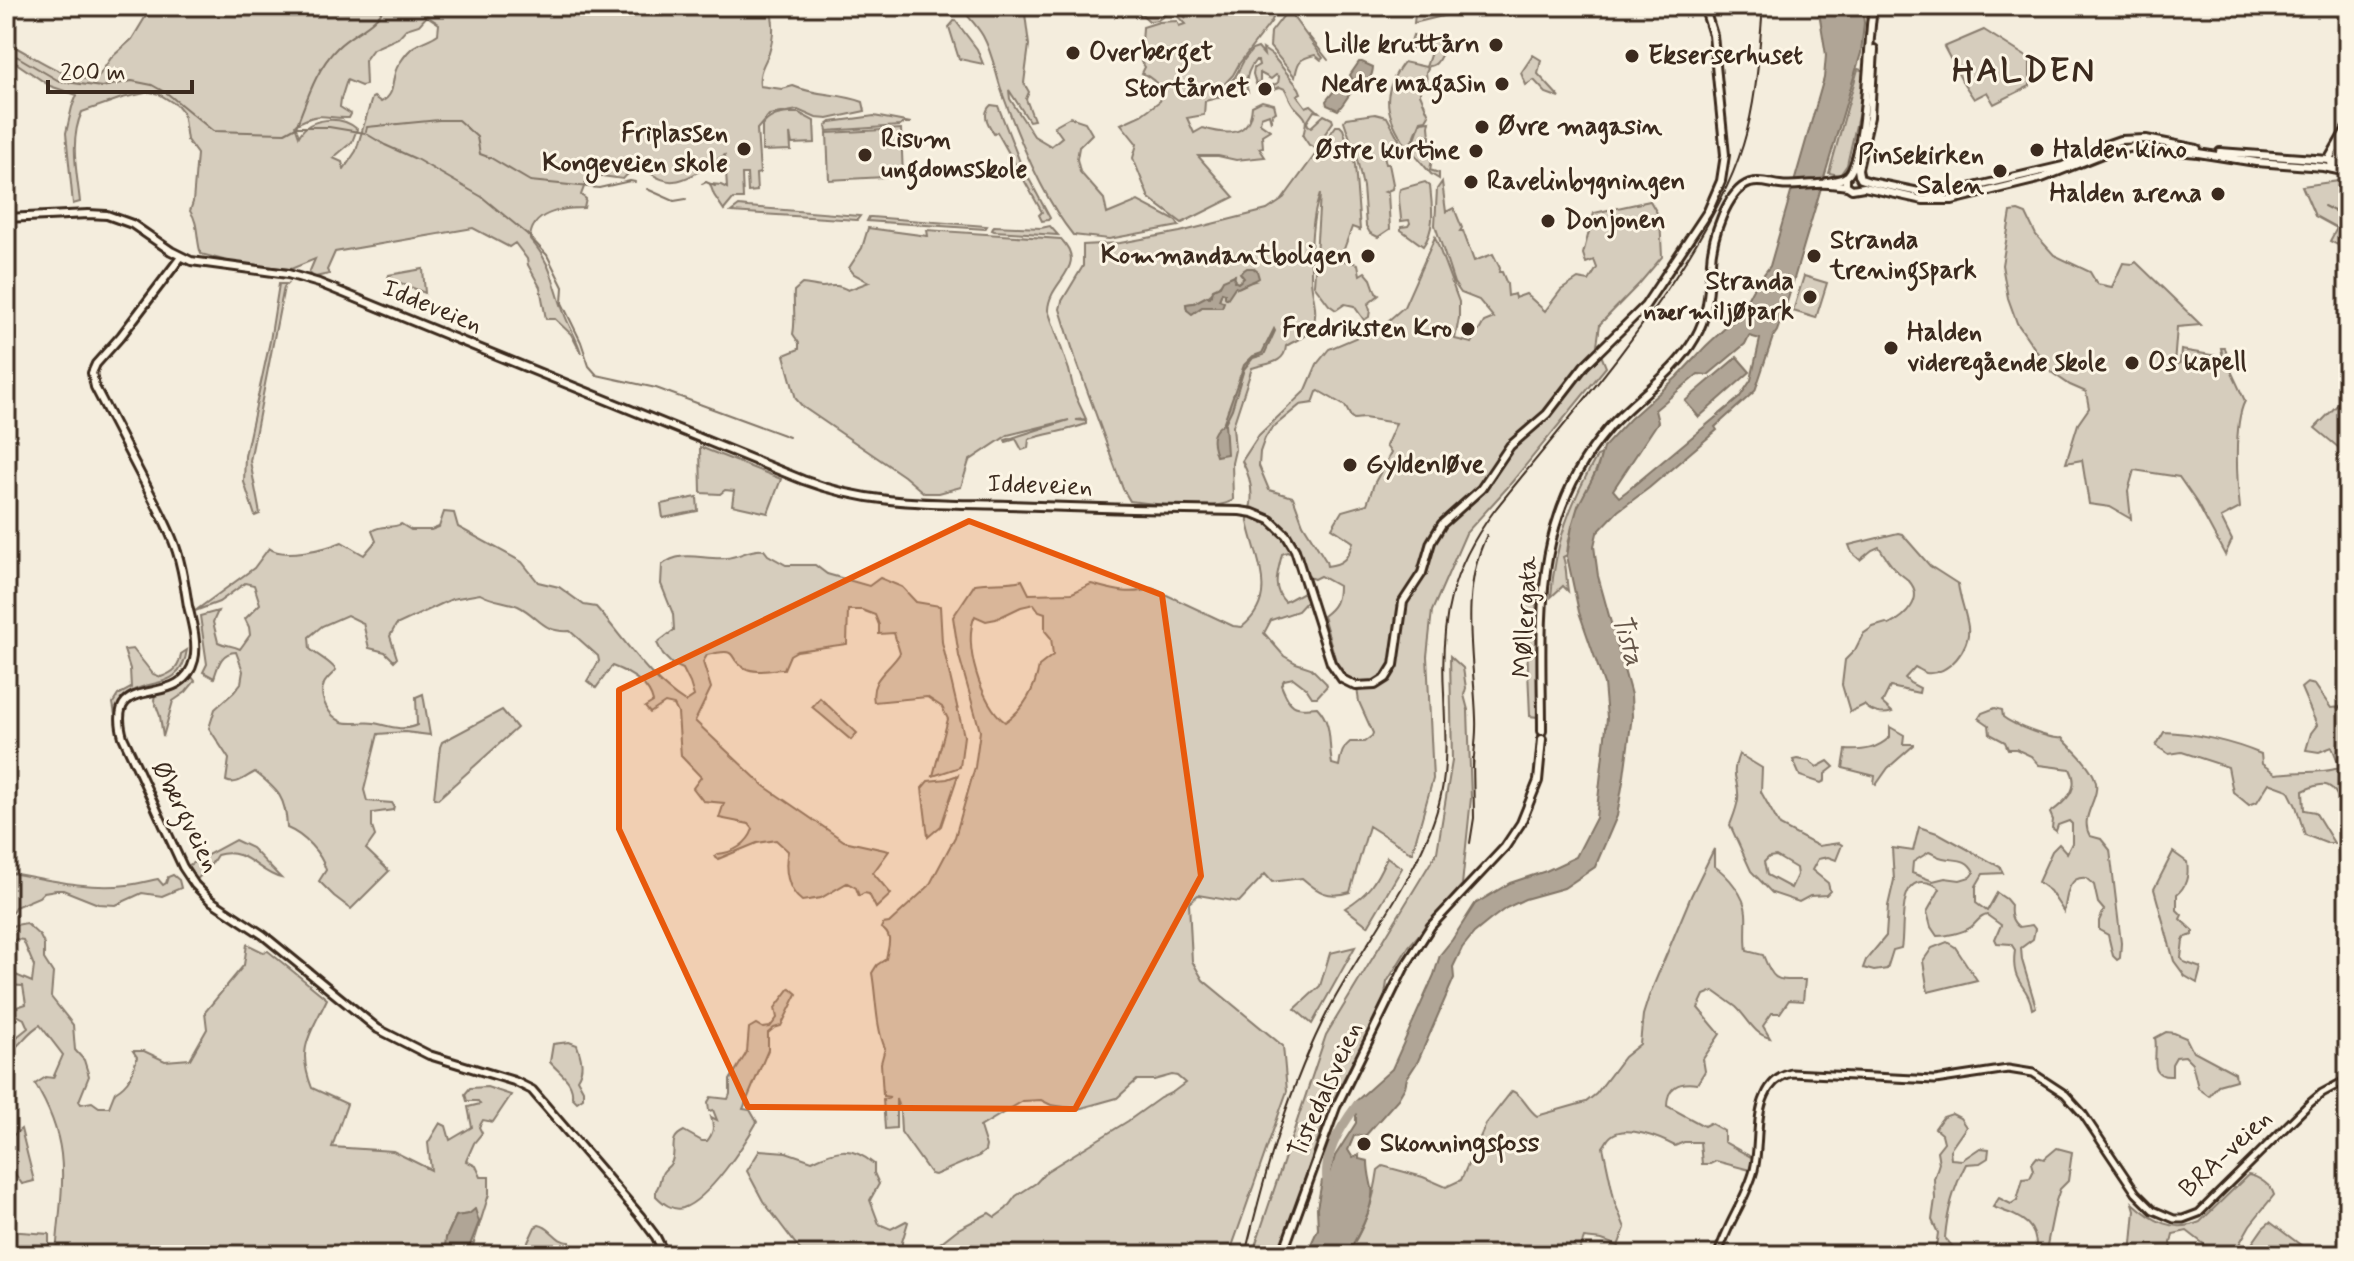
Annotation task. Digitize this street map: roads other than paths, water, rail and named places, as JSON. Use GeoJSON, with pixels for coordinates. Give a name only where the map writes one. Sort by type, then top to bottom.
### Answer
{"type":"FeatureCollection","features":[{"type":"Feature","properties":{"kind":"main road","name":"Iddeveien"},"geometry":{"type":"LineString","coordinates":[[6,218],[88,214],[115,216],[139,228],[181,257],[199,263],[288,274],[319,283],[837,492],[906,502],[1240,511],[1262,516],[1279,527],[1295,550],[1331,663],[1342,679],[1363,687],[1381,682],[1394,665],[1403,602],[1422,573],[1431,542],[1442,524],[1481,489],[1510,446],[1547,414],[1584,366],[1650,300],[1708,211],[1717,192],[1725,141],[1713,35],[1704,6]]}},
{"type":"Feature","properties":{"kind":"main road"},"geometry":{"type":"LineString","coordinates":[[1858,188],[1858,169],[1871,108],[1874,43],[1871,6]]}},
{"type":"Feature","properties":{"kind":"main road"},"geometry":{"type":"LineString","coordinates":[[1847,186],[1863,120],[1872,16]]}},
{"type":"Feature","properties":{"kind":"main road"},"geometry":{"type":"LineString","coordinates":[[2333,163],[2347,128]]}},
{"type":"Feature","properties":{"kind":"main road"},"geometry":{"type":"LineString","coordinates":[[1825,183],[1848,176],[1860,177],[1907,190],[1944,194],[2063,166],[2108,144],[2130,139],[2235,154],[2348,165]]}},
{"type":"Feature","properties":{"kind":"main road"},"geometry":{"type":"LineString","coordinates":[[1825,183],[1852,189],[1864,187],[1923,200],[1952,200],[2042,178],[2110,151],[2135,147],[2256,162],[2333,163],[2348,172]]}},
{"type":"Feature","properties":{"kind":"main road","name":"Møllergata"},"geometry":{"type":"LineString","coordinates":[[1416,946],[1505,847],[1521,823],[1538,781],[1542,735],[1543,579],[1551,539],[1564,499],[1580,468],[1604,433],[1681,357],[1698,334],[1708,301],[1713,240],[1740,189],[1751,183],[1764,182],[1785,186],[1825,183]]}},
{"type":"Feature","properties":{"kind":"main road","name":"Øbergveien"},"geometry":{"type":"LineString","coordinates":[[181,257],[121,336],[98,359],[92,375],[95,387],[171,534],[185,586],[195,653],[190,671],[171,688],[132,696],[125,703],[120,720],[123,737],[183,867],[210,900],[263,935],[349,1007],[387,1034],[429,1055],[514,1081],[532,1090],[641,1217],[665,1255]]}},
{"type":"Feature","properties":{"kind":"main road","name":"Tistedalsveien"},"geometry":{"type":"LineString","coordinates":[[1282,1255],[1336,1107],[1416,946]]}},
{"type":"Feature","properties":{"kind":"main road","name":"BRA-veien"},"geometry":{"type":"LineString","coordinates":[[1718,1255],[1750,1184],[1764,1098],[1771,1085],[1785,1075],[1798,1072],[1935,1080],[1983,1071],[2024,1070],[2045,1079],[2065,1094],[2083,1114],[2147,1205],[2159,1214],[2183,1219],[2199,1213],[2309,1104],[2348,1079]]}},
{"type":"Feature","properties":{"kind":"waterway"},"geometry":{"type":"LineString","coordinates":[[296,127],[323,65],[343,42],[376,19],[385,6]]}},
{"type":"Feature","properties":{"kind":"waterway"},"geometry":{"type":"LineString","coordinates":[[1308,35],[1328,60]]}},
{"type":"Feature","properties":{"kind":"waterway"},"geometry":{"type":"LineString","coordinates":[[6,53],[59,81],[102,87],[132,81],[152,85],[168,94],[213,131],[285,133],[296,127],[329,127],[365,133],[482,197],[527,234],[547,255],[563,287],[562,303],[589,366],[597,375],[656,388],[789,437]]}},
{"type":"Feature","properties":{"kind":"waterway"},"geometry":{"type":"LineString","coordinates":[[366,131],[367,127],[458,120],[477,137],[480,154],[530,181],[599,188],[635,182]]}},
{"type":"Feature","properties":{"kind":"waterway"},"geometry":{"type":"LineString","coordinates":[[702,184],[706,182],[715,186]]}},
{"type":"Feature","properties":{"kind":"waterway"},"geometry":{"type":"LineString","coordinates":[[647,189],[674,201],[686,199]]}},
{"type":"Feature","properties":{"kind":"waterway"},"geometry":{"type":"LineString","coordinates":[[2324,206],[2348,218]]}},
{"type":"Feature","properties":{"kind":"waterway"},"geometry":{"type":"LineString","coordinates":[[1328,1187],[1327,1165],[1334,1143],[1357,1105],[1364,1104]]}},
{"type":"Feature","properties":{"kind":"railway"},"geometry":{"type":"LineString","coordinates":[[1245,1255],[1280,1130],[1315,1038],[1343,984],[1408,878],[1433,823],[1445,770],[1443,667],[1446,619],[1467,554],[1494,511],[1645,321],[1713,214],[1733,174],[1748,128],[1757,76],[1763,6]]}},
{"type":"Feature","properties":{"kind":"railway"},"geometry":{"type":"LineString","coordinates":[[1473,768],[1476,724],[1471,602],[1478,557],[1487,535]]}},
{"type":"Feature","properties":{"kind":"railway"},"geometry":{"type":"LineString","coordinates":[[1470,843],[1474,818],[1473,758]]}},
{"type":"Feature","properties":{"kind":"place","name":"Lille kruttårn"},"geometry":{"type":"Point","coordinates":[1496,45]}},
{"type":"Feature","properties":{"kind":"place","name":"Overberget"},"geometry":{"type":"Point","coordinates":[1073,53]}},
{"type":"Feature","properties":{"kind":"place","name":"Ekserserhuset"},"geometry":{"type":"Point","coordinates":[1632,56]}},
{"type":"Feature","properties":{"kind":"place","name":"Nedre magasin"},"geometry":{"type":"Point","coordinates":[1502,84]}},
{"type":"Feature","properties":{"kind":"place","name":"Stortårnet"},"geometry":{"type":"Point","coordinates":[1265,89]}},
{"type":"Feature","properties":{"kind":"place","name":"Øvre magasin"},"geometry":{"type":"Point","coordinates":[1482,127]}},
{"type":"Feature","properties":{"kind":"place","name":"Friplassen Kongeveien skole"},"geometry":{"type":"Point","coordinates":[744,149]}},
{"type":"Feature","properties":{"kind":"place","name":"Halden kino"},"geometry":{"type":"Point","coordinates":[2037,150]}},
{"type":"Feature","properties":{"kind":"place","name":"Østre kurtine"},"geometry":{"type":"Point","coordinates":[1476,151]}},
{"type":"Feature","properties":{"kind":"place","name":"Risum ungdomsskole"},"geometry":{"type":"Point","coordinates":[865,155]}},
{"type":"Feature","properties":{"kind":"place","name":"Pinsekirken Salen"},"geometry":{"type":"Point","coordinates":[2000,171]}},
{"type":"Feature","properties":{"kind":"place","name":"Ravelinbygningen"},"geometry":{"type":"Point","coordinates":[1471,182]}},
{"type":"Feature","properties":{"kind":"place","name":"Halden arena"},"geometry":{"type":"Point","coordinates":[2218,194]}},
{"type":"Feature","properties":{"kind":"place","name":"Donjonen"},"geometry":{"type":"Point","coordinates":[1548,221]}},
{"type":"Feature","properties":{"kind":"place","name":"Kommandantboligen"},"geometry":{"type":"Point","coordinates":[1368,256]}},
{"type":"Feature","properties":{"kind":"place","name":"Stranda treningspark"},"geometry":{"type":"Point","coordinates":[1814,256]}},
{"type":"Feature","properties":{"kind":"place","name":"Stranda nærmiljøpark"},"geometry":{"type":"Point","coordinates":[1810,297]}},
{"type":"Feature","properties":{"kind":"place","name":"Fredriksten Kro"},"geometry":{"type":"Point","coordinates":[1468,329]}},
{"type":"Feature","properties":{"kind":"place","name":"Halden videregående skole"},"geometry":{"type":"Point","coordinates":[1891,348]}},
{"type":"Feature","properties":{"kind":"place","name":"Os kapell"},"geometry":{"type":"Point","coordinates":[2132,363]}},
{"type":"Feature","properties":{"kind":"place","name":"Gyldenløve"},"geometry":{"type":"Point","coordinates":[1350,465]}},
{"type":"Feature","properties":{"kind":"place","name":"Skonningsfoss"},"geometry":{"type":"Point","coordinates":[1364,1144]}},
{"type":"Feature","properties":{"kind":"district","name":"HALDEN"},"geometry":{"type":"Point","coordinates":[2024,71]}},
{"type":"Feature","properties":{"kind":"water label","name":"Tista"},"geometry":{"type":"Point","coordinates":[1627,640]}}]}
